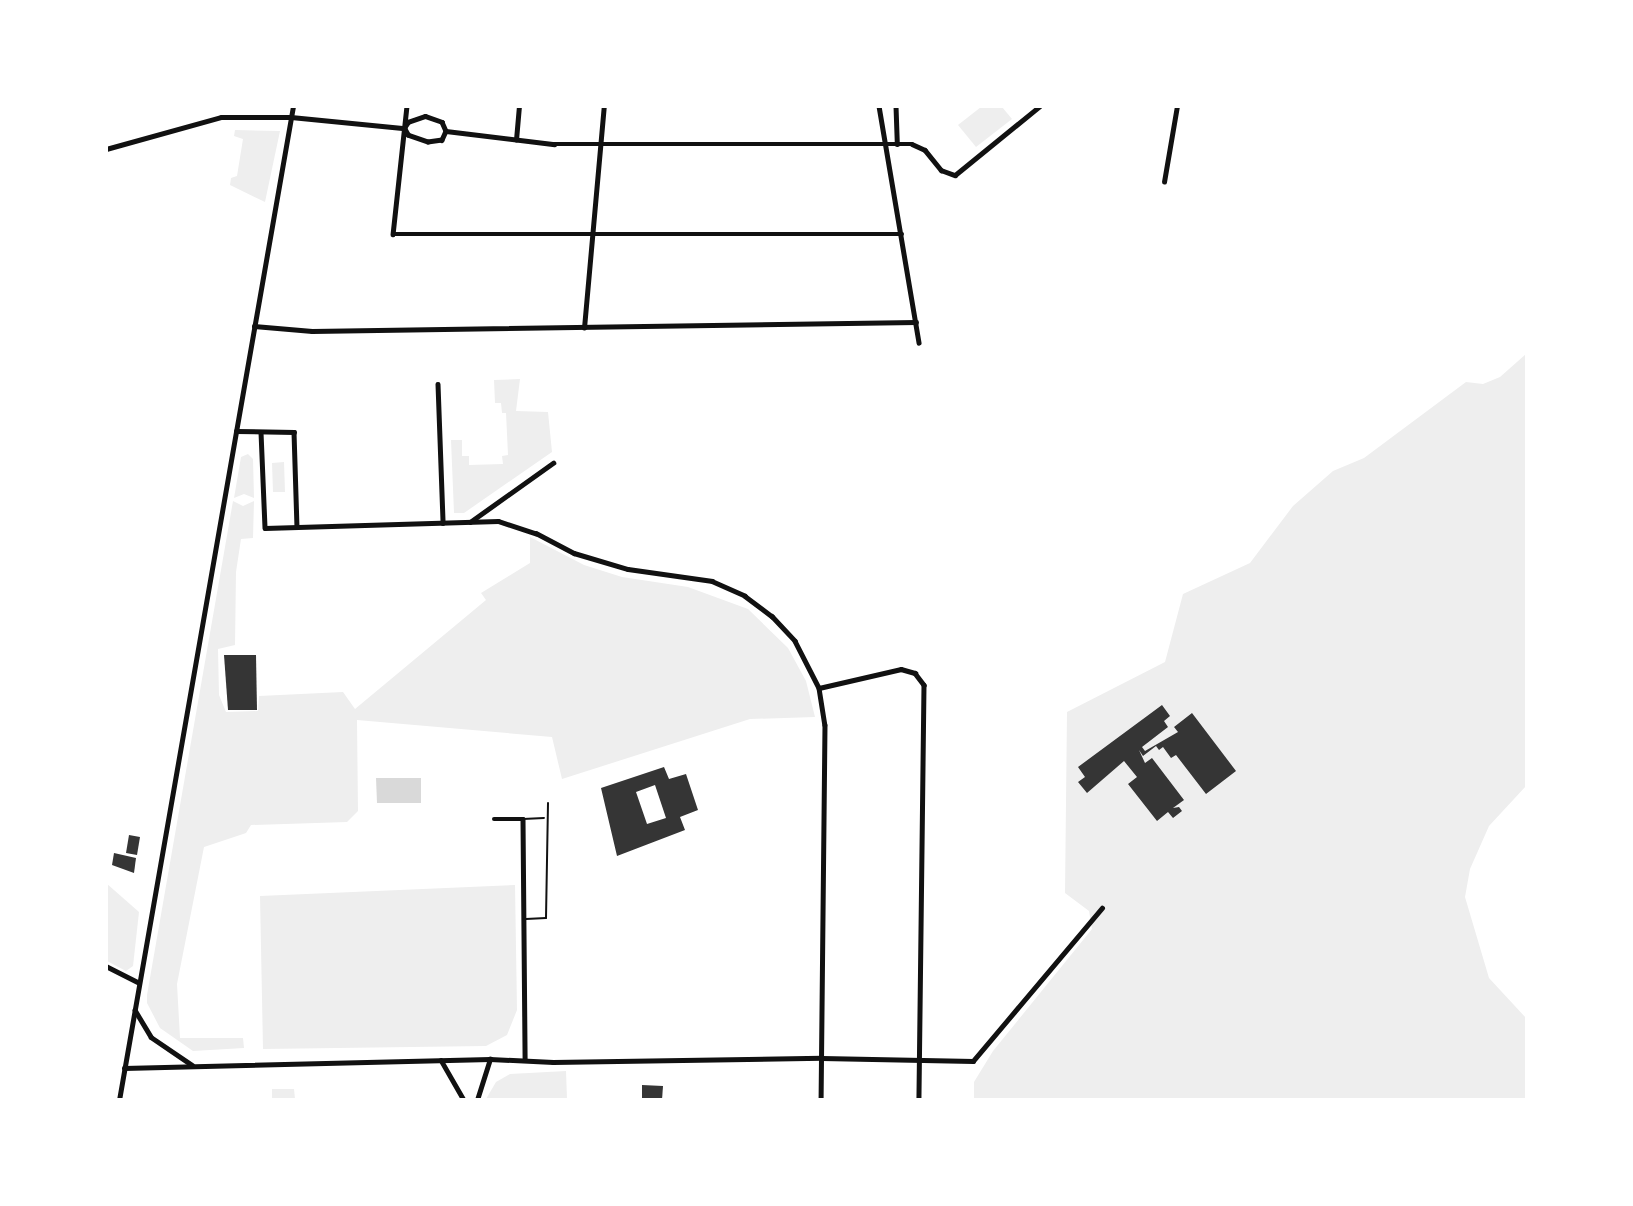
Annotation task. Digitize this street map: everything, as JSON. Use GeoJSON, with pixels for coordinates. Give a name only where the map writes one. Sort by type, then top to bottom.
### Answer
{"type":"FeatureCollection","features":[{"type":"Feature","properties":{"kind":"street"},"geometry":{"type":"LineString","coordinates":[[119,1100],[137,982],[293,106]]}},
{"type":"Feature","properties":{"kind":"street"},"geometry":{"type":"LineString","coordinates":[[407,106],[393,234],[902,234]]}},
{"type":"Feature","properties":{"kind":"street"},"geometry":{"type":"LineString","coordinates":[[516,140],[519,106]]}},
{"type":"Feature","properties":{"kind":"street"},"geometry":{"type":"LineString","coordinates":[[584,328],[604,106]]}},
{"type":"Feature","properties":{"kind":"street"},"geometry":{"type":"LineString","coordinates":[[879,106],[919,343]]}},
{"type":"Feature","properties":{"kind":"street"},"geometry":{"type":"LineString","coordinates":[[896,106],[897,144]]}},
{"type":"Feature","properties":{"kind":"street"},"geometry":{"type":"LineString","coordinates":[[446,131],[516,140],[600,145],[897,144],[920,146],[950,175],[955,175],[1040,106]]}},
{"type":"Feature","properties":{"kind":"street"},"geometry":{"type":"LineString","coordinates":[[1164,182],[1177,106]]}},
{"type":"Feature","properties":{"kind":"street"},"geometry":{"type":"LineString","coordinates":[[106,149],[221,117],[291,117],[404,128],[411,137],[433,143],[442,140],[446,131],[441,120],[430,116],[415,118],[404,128]]}},
{"type":"Feature","properties":{"kind":"street"},"geometry":{"type":"LineString","coordinates":[[254,326],[312,331],[915,322]]}},
{"type":"Feature","properties":{"kind":"street"},"geometry":{"type":"LineString","coordinates":[[438,384],[442,523]]}},
{"type":"Feature","properties":{"kind":"street"},"geometry":{"type":"LineString","coordinates":[[236,431],[294,432],[297,526]]}},
{"type":"Feature","properties":{"kind":"street"},"geometry":{"type":"LineString","coordinates":[[261,432],[265,528],[498,521],[521,527],[594,559],[656,575],[712,581],[732,590],[772,616],[795,641],[819,688],[826,735],[821,1100]]}},
{"type":"Feature","properties":{"kind":"street"},"geometry":{"type":"LineString","coordinates":[[470,522],[553,463]]}},
{"type":"Feature","properties":{"kind":"street"},"geometry":{"type":"LineString","coordinates":[[819,688],[901,669],[915,673],[924,686],[919,1100]]}},
{"type":"Feature","properties":{"kind":"street"},"geometry":{"type":"LineString","coordinates":[[494,819],[523,819],[526,919],[525,1060]]}},
{"type":"Feature","properties":{"kind":"street"},"geometry":{"type":"LineString","coordinates":[[124,1068],[490,1059],[822,1058],[973,1061],[1102,908]]}},
{"type":"Feature","properties":{"kind":"street"},"geometry":{"type":"LineString","coordinates":[[106,966],[137,982]]}},
{"type":"Feature","properties":{"kind":"street"},"geometry":{"type":"LineString","coordinates":[[134,1007],[151,1037],[192,1065]]}},
{"type":"Feature","properties":{"kind":"street"},"geometry":{"type":"LineString","coordinates":[[477,1100],[490,1059]]}},
{"type":"Feature","properties":{"kind":"street"},"geometry":{"type":"LineString","coordinates":[[441,1060],[464,1100]]}},
{"type":"Feature","properties":{"kind":"lane"},"geometry":{"type":"LineString","coordinates":[[526,919],[546,918],[545,818],[548,803]]}},
{"type":"Feature","properties":{"kind":"lane"},"geometry":{"type":"LineString","coordinates":[[523,819],[545,818]]}},
{"type":"Feature","properties":{"kind":"shaded area"},"geometry":{"type":"Polygon","coordinates":[[[981,107],[1002,107],[1012,119],[976,147],[958,125],[981,107]]]}},
{"type":"Feature","properties":{"kind":"shaded area"},"geometry":{"type":"Polygon","coordinates":[[[235,130],[280,131],[265,202],[230,185],[231,178],[237,176],[243,139],[234,136],[235,130]]]}},
{"type":"Feature","properties":{"kind":"shaded area"},"geometry":{"type":"Polygon","coordinates":[[[1526,354],[1526,786],[1489,826],[1470,869],[1465,897],[1489,978],[1526,1018],[1526,1099],[974,1100],[974,1082],[993,1051],[1092,929],[1089,911],[1065,893],[1067,712],[1165,662],[1183,594],[1250,563],[1293,506],[1333,471],[1364,458],[1466,382],[1483,384],[1500,377],[1526,354]]]}},
{"type":"Feature","properties":{"kind":"shaded area"},"geometry":{"type":"Polygon","coordinates":[[[520,379],[516,411],[548,412],[552,452],[464,513],[454,513],[451,440],[462,440],[462,456],[469,456],[469,465],[503,464],[502,456],[508,455],[506,413],[502,413],[501,403],[495,403],[494,380],[520,379]]]}},
{"type":"Feature","properties":{"kind":"shaded area"},"geometry":{"type":"Polygon","coordinates":[[[248,454],[253,459],[254,498],[244,494],[234,498],[241,457],[248,454]]]}},
{"type":"Feature","properties":{"kind":"shaded area"},"geometry":{"type":"Polygon","coordinates":[[[284,462],[285,492],[273,492],[272,463],[284,462]]]}},
{"type":"Feature","properties":{"kind":"shaded area"},"geometry":{"type":"Polygon","coordinates":[[[233,501],[243,506],[254,501],[253,538],[241,539],[236,572],[235,645],[218,649],[219,695],[226,712],[258,711],[259,696],[343,692],[355,709],[486,600],[481,593],[530,563],[530,537],[584,565],[622,577],[688,587],[748,609],[788,648],[806,681],[815,717],[750,719],[562,779],[552,737],[357,720],[358,811],[347,822],[251,825],[246,833],[204,847],[177,984],[180,1038],[243,1038],[244,1048],[193,1051],[160,1028],[147,1003],[147,995],[233,501]]]}},
{"type":"Feature","properties":{"kind":"shaded area"},"geometry":{"type":"Polygon","coordinates":[[[376,778],[421,778],[421,803],[377,803],[376,778]]]}},
{"type":"Feature","properties":{"kind":"shaded area"},"geometry":{"type":"Polygon","coordinates":[[[106,883],[139,912],[133,966],[126,971],[107,961],[106,883]]]}},
{"type":"Feature","properties":{"kind":"shaded area"},"geometry":{"type":"Polygon","coordinates":[[[515,885],[517,1010],[507,1035],[486,1046],[263,1049],[260,896],[515,885]]]}},
{"type":"Feature","properties":{"kind":"shaded area"},"geometry":{"type":"Polygon","coordinates":[[[566,1071],[567,1099],[486,1099],[496,1082],[510,1074],[566,1071]]]}},
{"type":"Feature","properties":{"kind":"shaded area"},"geometry":{"type":"Polygon","coordinates":[[[272,1089],[294,1089],[295,1099],[272,1099],[272,1089]]]}},
{"type":"Feature","properties":{"kind":"building"},"geometry":{"type":"Polygon","coordinates":[[[224,655],[256,655],[257,710],[228,710],[224,655]]]}},
{"type":"Feature","properties":{"kind":"building"},"geometry":{"type":"Polygon","coordinates":[[[1162,705],[1170,716],[1164,721],[1168,727],[1142,747],[1145,751],[1178,732],[1174,727],[1192,713],[1236,771],[1206,794],[1176,755],[1171,758],[1163,747],[1159,750],[1156,746],[1143,756],[1139,750],[1145,763],[1152,758],[1184,800],[1173,808],[1179,807],[1182,811],[1173,818],[1168,812],[1157,821],[1128,784],[1137,777],[1124,761],[1087,793],[1078,782],[1085,777],[1078,767],[1162,705]]]}},
{"type":"Feature","properties":{"kind":"building"},"geometry":{"type":"Polygon","coordinates":[[[664,767],[669,779],[686,774],[698,810],[680,817],[685,830],[617,856],[601,788],[664,767]],[[655,785],[636,792],[647,824],[666,818],[655,785]]]}},
{"type":"Feature","properties":{"kind":"building"},"geometry":{"type":"Polygon","coordinates":[[[129,835],[140,837],[137,855],[126,853],[129,835]]]}},
{"type":"Feature","properties":{"kind":"building"},"geometry":{"type":"Polygon","coordinates":[[[114,853],[136,858],[134,873],[112,865],[114,853]]]}},
{"type":"Feature","properties":{"kind":"building"},"geometry":{"type":"Polygon","coordinates":[[[642,1085],[663,1086],[662,1100],[642,1100],[642,1085]]]}}]}
